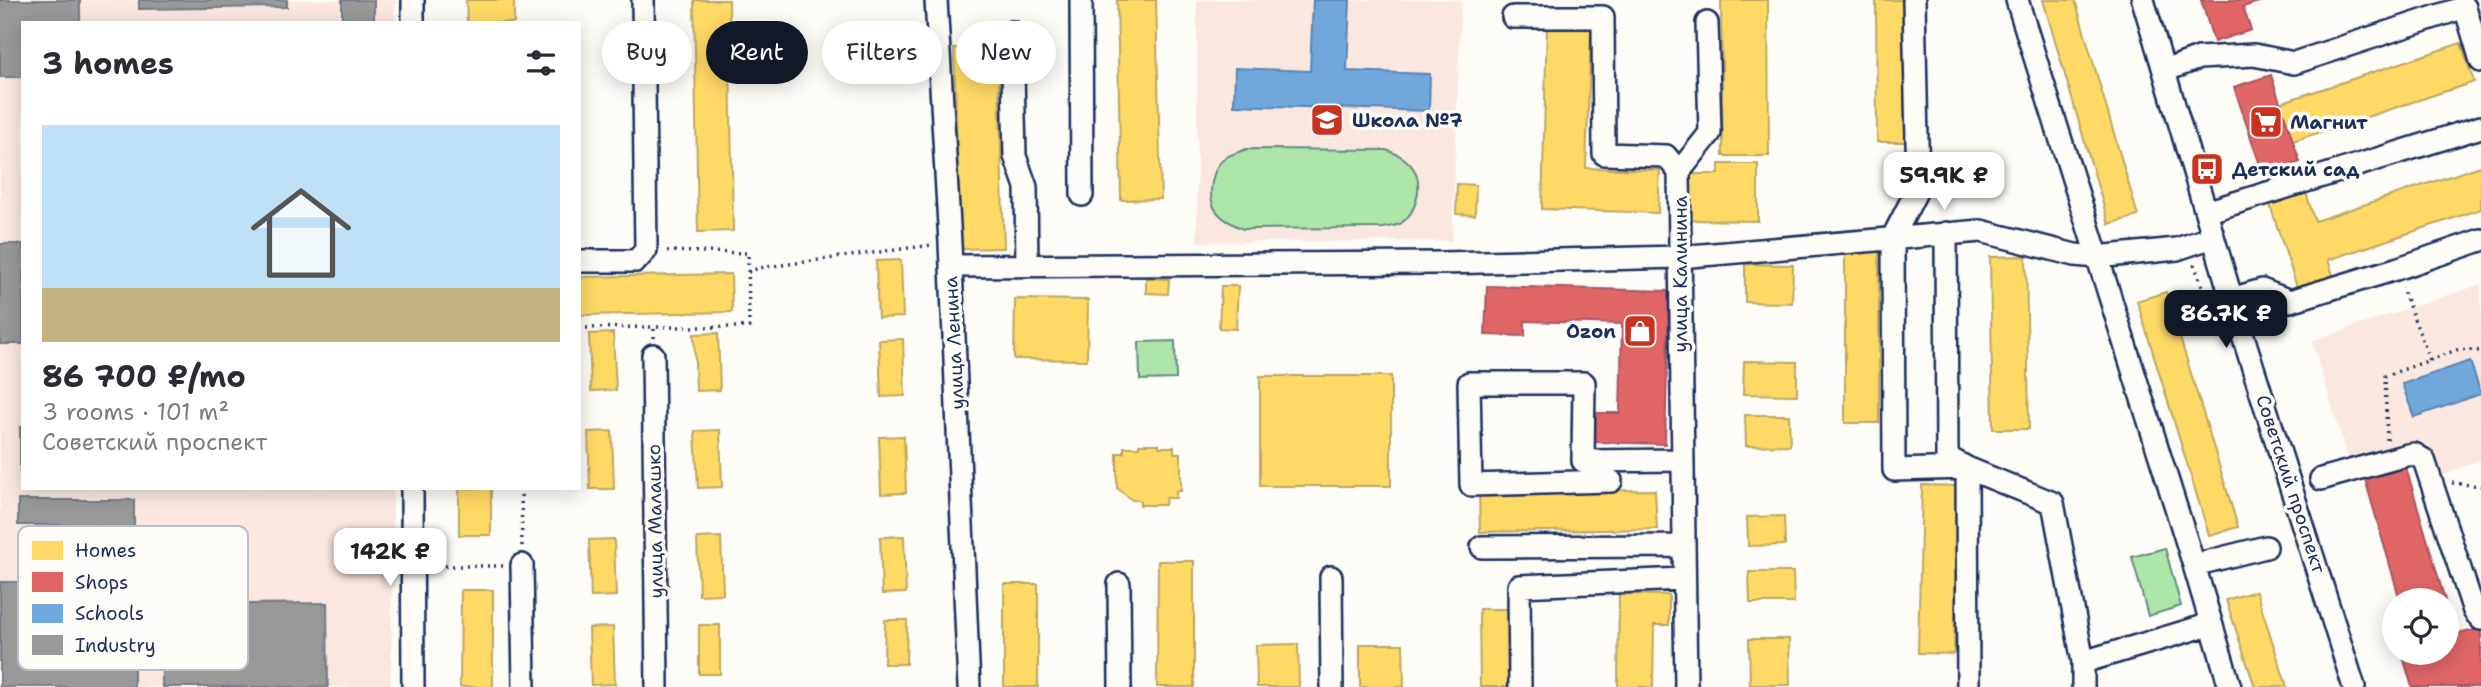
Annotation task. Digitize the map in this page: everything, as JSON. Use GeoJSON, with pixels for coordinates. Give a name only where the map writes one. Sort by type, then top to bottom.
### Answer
{"type":"FeatureCollection","features":[{"type":"Feature","properties":{"kind":"street"},"geometry":{"type":"LineString","coordinates":[[413,0],[413,21]]}},
{"type":"Feature","properties":{"kind":"street"},"geometry":{"type":"LineString","coordinates":[[581,261],[636,261],[646,250],[643,0]]}},
{"type":"Feature","properties":{"kind":"street","name":"улица Ленина"},"geometry":{"type":"LineString","coordinates":[[936,0],[950,243],[969,687]]}},
{"type":"Feature","properties":{"kind":"street"},"geometry":{"type":"LineString","coordinates":[[1081,0],[1083,195]]}},
{"type":"Feature","properties":{"kind":"street"},"geometry":{"type":"LineString","coordinates":[[1914,0],[1917,188],[1893,237],[1894,470],[1967,468]]}},
{"type":"Feature","properties":{"kind":"street"},"geometry":{"type":"LineString","coordinates":[[2017,0],[2230,687]]}},
{"type":"Feature","properties":{"kind":"street","name":"Советский проспект"},"geometry":{"type":"LineString","coordinates":[[2143,0],[2231,299],[2354,687]]}},
{"type":"Feature","properties":{"kind":"street"},"geometry":{"type":"LineString","coordinates":[[2164,71],[2199,58],[2255,55],[2294,63],[2465,7],[2481,61]]}},
{"type":"Feature","properties":{"kind":"street","name":"улица Калинина"},"geometry":{"type":"LineString","coordinates":[[1513,17],[1603,17],[1604,154],[1666,156],[1679,172],[1686,687]]}},
{"type":"Feature","properties":{"kind":"street"},"geometry":{"type":"LineString","coordinates":[[1679,172],[1710,133],[1707,23]]}},
{"type":"Feature","properties":{"kind":"street"},"geometry":{"type":"LineString","coordinates":[[1013,84],[1015,156],[1026,187],[1027,265]]}},
{"type":"Feature","properties":{"kind":"street"},"geometry":{"type":"LineString","coordinates":[[2206,212],[2481,127]]}},
{"type":"Feature","properties":{"kind":"street"},"geometry":{"type":"LineString","coordinates":[[951,266],[1442,263],[1679,257],[1981,231],[2075,255],[2097,257],[2177,249],[2213,237]]}},
{"type":"Feature","properties":{"kind":"street"},"geometry":{"type":"LineString","coordinates":[[1946,233],[1947,457],[1967,468],[2053,503],[2082,662],[2083,687]]}},
{"type":"Feature","properties":{"kind":"street"},"geometry":{"type":"LineString","coordinates":[[2231,299],[2262,290],[2290,301],[2481,240]]}},
{"type":"Feature","properties":{"kind":"street","name":"улица Малашко"},"geometry":{"type":"LineString","coordinates":[[653,355],[657,687]]}},
{"type":"Feature","properties":{"kind":"street"},"geometry":{"type":"LineString","coordinates":[[1611,481],[1471,485],[1469,383],[1584,383],[1583,461],[1682,460]]}},
{"type":"Feature","properties":{"kind":"street"},"geometry":{"type":"LineString","coordinates":[[2321,480],[2407,455],[2420,457],[2427,465],[2474,611],[2481,619]]}},
{"type":"Feature","properties":{"kind":"street"},"geometry":{"type":"LineString","coordinates":[[1967,468],[1968,687]]}},
{"type":"Feature","properties":{"kind":"street"},"geometry":{"type":"LineString","coordinates":[[411,490],[413,687]]}},
{"type":"Feature","properties":{"kind":"street"},"geometry":{"type":"LineString","coordinates":[[1482,547],[1683,545]]}},
{"type":"Feature","properties":{"kind":"street"},"geometry":{"type":"LineString","coordinates":[[2194,565],[2266,547]]}},
{"type":"Feature","properties":{"kind":"street"},"geometry":{"type":"LineString","coordinates":[[522,565],[524,687]]}},
{"type":"Feature","properties":{"kind":"street"},"geometry":{"type":"LineString","coordinates":[[1331,577],[1332,687]]}},
{"type":"Feature","properties":{"kind":"street"},"geometry":{"type":"LineString","coordinates":[[1520,687],[1519,586],[1684,579]]}},
{"type":"Feature","properties":{"kind":"street"},"geometry":{"type":"LineString","coordinates":[[1119,584],[1119,687]]}},
{"type":"Feature","properties":{"kind":"street"},"geometry":{"type":"LineString","coordinates":[[2082,662],[2211,624]]}},
{"type":"Feature","properties":{"kind":"path"},"geometry":{"type":"LineString","coordinates":[[748,272],[758,268],[950,243]]}},
{"type":"Feature","properties":{"kind":"path"},"geometry":{"type":"LineString","coordinates":[[581,328],[749,327],[748,253],[646,250]]}},
{"type":"Feature","properties":{"kind":"path"},"geometry":{"type":"LineString","coordinates":[[2188,264],[2196,264],[2216,323]]}},
{"type":"Feature","properties":{"kind":"path"},"geometry":{"type":"LineString","coordinates":[[2396,269],[2430,360]]}},
{"type":"Feature","properties":{"kind":"path"},"geometry":{"type":"LineString","coordinates":[[2194,306],[2209,302]]}},
{"type":"Feature","properties":{"kind":"path"},"geometry":{"type":"LineString","coordinates":[[653,355],[654,327]]}},
{"type":"Feature","properties":{"kind":"path"},"geometry":{"type":"LineString","coordinates":[[2387,461],[2385,376],[2459,349],[2479,351]]}},
{"type":"Feature","properties":{"kind":"path"},"geometry":{"type":"LineString","coordinates":[[2433,482],[2481,486]]}},
{"type":"Feature","properties":{"kind":"path"},"geometry":{"type":"LineString","coordinates":[[411,566],[522,565],[521,490]]}},
{"type":"Feature","properties":{"kind":"shaded area"},"geometry":{"type":"Polygon","coordinates":[[[0,0],[395,0],[395,21],[21,21],[21,490],[393,490],[391,687],[0,687],[0,0]]]}},
{"type":"Feature","properties":{"kind":"shaded area","name":"Школа №7"},"geometry":{"type":"Polygon","coordinates":[[[1197,0],[1461,0],[1452,241],[1197,242],[1197,0]]]}},
{"type":"Feature","properties":{"kind":"shaded area"},"geometry":{"type":"Polygon","coordinates":[[[2481,284],[2481,459],[2439,477],[2428,445],[2351,468],[2312,341],[2481,284]]]}},
{"type":"Feature","properties":{"kind":"green space"},"geometry":{"type":"Polygon","coordinates":[[[1246,149],[1386,150],[1405,159],[1415,171],[1418,187],[1415,204],[1400,224],[1383,228],[1243,229],[1218,213],[1211,189],[1214,174],[1221,162],[1246,149]]]}},
{"type":"Feature","properties":{"kind":"green space"},"geometry":{"type":"Polygon","coordinates":[[[1175,341],[1176,379],[1140,380],[1139,342],[1175,341]]]}},
{"type":"Feature","properties":{"kind":"green space"},"geometry":{"type":"Polygon","coordinates":[[[2165,548],[2181,606],[2148,616],[2132,557],[2165,548]]]}},
{"type":"Feature","properties":{"kind":"building: Homes"},"geometry":{"type":"Polygon","coordinates":[[[466,0],[514,0],[514,21],[467,21],[466,0]]]}},
{"type":"Feature","properties":{"kind":"building: Homes"},"geometry":{"type":"Polygon","coordinates":[[[694,0],[729,0],[729,21],[706,21],[706,84],[730,84],[733,231],[698,232],[694,0]]]}},
{"type":"Feature","properties":{"kind":"building: Homes"},"geometry":{"type":"Polygon","coordinates":[[[1117,0],[1156,0],[1161,199],[1121,200],[1117,0]]]}},
{"type":"Feature","properties":{"kind":"building: Homes"},"geometry":{"type":"Polygon","coordinates":[[[1721,0],[1768,0],[1769,156],[1723,156],[1721,0]]]}},
{"type":"Feature","properties":{"kind":"building: Homes"},"geometry":{"type":"Polygon","coordinates":[[[1876,0],[1906,0],[1907,142],[1877,142],[1876,0]]]}},
{"type":"Feature","properties":{"kind":"building: Homes"},"geometry":{"type":"Polygon","coordinates":[[[2043,0],[2075,0],[2138,216],[2109,224],[2043,0]]]}},
{"type":"Feature","properties":{"kind":"building: Homes"},"geometry":{"type":"Polygon","coordinates":[[[1547,25],[1591,27],[1586,168],[1660,170],[1658,213],[1542,209],[1547,25]]]}},
{"type":"Feature","properties":{"kind":"building: Homes"},"geometry":{"type":"Polygon","coordinates":[[[2461,43],[2474,82],[2293,141],[2280,103],[2461,43]]]}},
{"type":"Feature","properties":{"kind":"building: Homes"},"geometry":{"type":"Polygon","coordinates":[[[954,49],[956,84],[999,84],[1004,248],[960,249],[954,49]]]}},
{"type":"Feature","properties":{"kind":"building: Homes"},"geometry":{"type":"Polygon","coordinates":[[[1719,164],[1758,164],[1758,221],[1689,220],[1690,174],[1719,174],[1719,164]]]}},
{"type":"Feature","properties":{"kind":"building: Homes"},"geometry":{"type":"Polygon","coordinates":[[[2481,166],[2481,209],[2328,260],[2335,281],[2299,293],[2270,205],[2306,193],[2315,221],[2481,166]]]}},
{"type":"Feature","properties":{"kind":"building: Homes"},"geometry":{"type":"Polygon","coordinates":[[[1457,184],[1476,185],[1475,215],[1456,214],[1457,184]]]}},
{"type":"Feature","properties":{"kind":"building: Homes"},"geometry":{"type":"Polygon","coordinates":[[[1845,251],[1879,252],[1879,423],[1845,423],[1845,251]]]}},
{"type":"Feature","properties":{"kind":"building: Homes"},"geometry":{"type":"Polygon","coordinates":[[[2026,256],[2029,429],[1993,429],[1990,257],[2026,256]]]}},
{"type":"Feature","properties":{"kind":"building: Homes"},"geometry":{"type":"Polygon","coordinates":[[[901,260],[903,317],[878,318],[876,261],[901,260]]]}},
{"type":"Feature","properties":{"kind":"building: Homes"},"geometry":{"type":"Polygon","coordinates":[[[1745,264],[1793,265],[1792,303],[1745,302],[1745,264]]]}},
{"type":"Feature","properties":{"kind":"building: Homes"},"geometry":{"type":"Polygon","coordinates":[[[731,274],[732,312],[581,315],[581,277],[731,274]]]}},
{"type":"Feature","properties":{"kind":"building: Homes"},"geometry":{"type":"Polygon","coordinates":[[[1146,278],[1169,279],[1168,294],[1146,293],[1146,278]]]}},
{"type":"Feature","properties":{"kind":"building: Homes"},"geometry":{"type":"Polygon","coordinates":[[[1221,286],[1238,286],[1236,329],[1219,328],[1221,286]]]}},
{"type":"Feature","properties":{"kind":"building: Homes"},"geometry":{"type":"Polygon","coordinates":[[[2166,292],[2238,527],[2209,535],[2137,301],[2166,292]]]}},
{"type":"Feature","properties":{"kind":"building: Homes"},"geometry":{"type":"Polygon","coordinates":[[[1015,299],[1088,300],[1087,360],[1014,359],[1015,299]]]}},
{"type":"Feature","properties":{"kind":"building: Homes"},"geometry":{"type":"Polygon","coordinates":[[[613,333],[616,390],[591,391],[589,334],[613,333]]]}},
{"type":"Feature","properties":{"kind":"building: Homes"},"geometry":{"type":"Polygon","coordinates":[[[718,333],[720,390],[696,391],[694,334],[718,333]]]}},
{"type":"Feature","properties":{"kind":"building: Homes"},"geometry":{"type":"Polygon","coordinates":[[[903,339],[905,396],[881,397],[879,340],[903,339]]]}},
{"type":"Feature","properties":{"kind":"building: Homes"},"geometry":{"type":"Polygon","coordinates":[[[1744,361],[1797,362],[1797,395],[1743,394],[1744,361]]]}},
{"type":"Feature","properties":{"kind":"building: Homes"},"geometry":{"type":"Polygon","coordinates":[[[1260,376],[1391,376],[1391,486],[1260,486],[1260,376]]]}},
{"type":"Feature","properties":{"kind":"building: Homes"},"geometry":{"type":"Polygon","coordinates":[[[1745,415],[1789,415],[1790,445],[1746,446],[1745,415]]]}},
{"type":"Feature","properties":{"kind":"building: Homes"},"geometry":{"type":"Polygon","coordinates":[[[720,430],[722,487],[698,488],[695,431],[720,430]]]}},
{"type":"Feature","properties":{"kind":"building: Homes"},"geometry":{"type":"Polygon","coordinates":[[[612,431],[614,489],[590,489],[588,432],[612,431]]]}},
{"type":"Feature","properties":{"kind":"building: Homes"},"geometry":{"type":"Polygon","coordinates":[[[904,436],[906,493],[881,494],[879,437],[904,436]]]}},
{"type":"Feature","properties":{"kind":"building: Homes"},"geometry":{"type":"Polygon","coordinates":[[[1139,444],[1174,447],[1174,453],[1181,453],[1181,491],[1176,491],[1176,498],[1166,498],[1165,505],[1140,505],[1140,500],[1132,500],[1117,488],[1117,453],[1124,453],[1124,447],[1139,447],[1139,444]]]}},
{"type":"Feature","properties":{"kind":"building: Homes"},"geometry":{"type":"Polygon","coordinates":[[[1922,485],[1958,486],[1954,654],[1918,653],[1922,485]]]}},
{"type":"Feature","properties":{"kind":"building: Homes"},"geometry":{"type":"Polygon","coordinates":[[[459,490],[491,490],[491,535],[459,535],[459,490]]]}},
{"type":"Feature","properties":{"kind":"building: Homes"},"geometry":{"type":"Polygon","coordinates":[[[1655,490],[1657,529],[1480,532],[1479,492],[1655,490]]]}},
{"type":"Feature","properties":{"kind":"building: Homes"},"geometry":{"type":"Polygon","coordinates":[[[1784,516],[1785,545],[1748,546],[1747,517],[1784,516]]]}},
{"type":"Feature","properties":{"kind":"building: Homes"},"geometry":{"type":"Polygon","coordinates":[[[904,536],[906,593],[882,594],[880,537],[904,536]]]}},
{"type":"Feature","properties":{"kind":"building: Homes"},"geometry":{"type":"Polygon","coordinates":[[[721,537],[723,594],[699,595],[697,538],[721,537]]]}},
{"type":"Feature","properties":{"kind":"building: Homes"},"geometry":{"type":"Polygon","coordinates":[[[614,539],[616,596],[591,597],[589,540],[614,539]]]}},
{"type":"Feature","properties":{"kind":"building: Homes"},"geometry":{"type":"Polygon","coordinates":[[[1158,561],[1194,561],[1194,687],[1157,687],[1158,561]]]}},
{"type":"Feature","properties":{"kind":"building: Homes"},"geometry":{"type":"Polygon","coordinates":[[[1749,572],[1793,572],[1794,603],[1750,603],[1749,572]]]}},
{"type":"Feature","properties":{"kind":"building: Homes"},"geometry":{"type":"Polygon","coordinates":[[[1004,584],[1038,584],[1038,687],[1004,687],[1004,584]]]}},
{"type":"Feature","properties":{"kind":"building: Homes"},"geometry":{"type":"Polygon","coordinates":[[[461,590],[493,590],[493,687],[460,687],[461,590]]]}},
{"type":"Feature","properties":{"kind":"building: Homes"},"geometry":{"type":"Polygon","coordinates":[[[2256,591],[2287,687],[2255,687],[2226,600],[2256,591]]]}},
{"type":"Feature","properties":{"kind":"building: Homes"},"geometry":{"type":"Polygon","coordinates":[[[1619,594],[1669,595],[1669,625],[1654,625],[1653,687],[1618,687],[1619,594]]]}},
{"type":"Feature","properties":{"kind":"building: Homes"},"geometry":{"type":"Polygon","coordinates":[[[1479,609],[1509,609],[1511,687],[1480,687],[1479,609]]]}},
{"type":"Feature","properties":{"kind":"building: Homes"},"geometry":{"type":"Polygon","coordinates":[[[885,620],[907,620],[906,664],[884,664],[885,620]]]}},
{"type":"Feature","properties":{"kind":"building: Homes"},"geometry":{"type":"Polygon","coordinates":[[[699,625],[720,625],[720,674],[699,674],[699,625]]]}},
{"type":"Feature","properties":{"kind":"building: Homes"},"geometry":{"type":"Polygon","coordinates":[[[613,627],[615,684],[591,685],[589,628],[613,627]]]}},
{"type":"Feature","properties":{"kind":"building: Homes"},"geometry":{"type":"Polygon","coordinates":[[[1749,639],[1789,639],[1790,685],[1750,685],[1749,639]]]}},
{"type":"Feature","properties":{"kind":"building: Homes"},"geometry":{"type":"Polygon","coordinates":[[[1298,644],[1299,687],[1257,687],[1256,645],[1298,644]]]}},
{"type":"Feature","properties":{"kind":"building: Homes"},"geometry":{"type":"Polygon","coordinates":[[[1360,644],[1403,644],[1404,687],[1360,687],[1360,644]]]}},
{"type":"Feature","properties":{"kind":"building: Shops"},"geometry":{"type":"Polygon","coordinates":[[[2201,0],[2265,0],[2243,7],[2251,30],[2214,42],[2201,0]]]}},
{"type":"Feature","properties":{"kind":"building: Shops","name":"Магнит"},"geometry":{"type":"Polygon","coordinates":[[[2271,75],[2300,162],[2263,174],[2234,87],[2271,75]]]}},
{"type":"Feature","properties":{"kind":"building: Shops"},"geometry":{"type":"Polygon","coordinates":[[[1487,286],[1669,291],[1665,444],[1593,442],[1593,413],[1620,413],[1622,324],[1525,321],[1525,336],[1485,335],[1487,286]]]}},
{"type":"Feature","properties":{"kind":"building: Shops"},"geometry":{"type":"Polygon","coordinates":[[[2403,457],[2441,588],[2397,588],[2362,469],[2403,457]]]}},
{"type":"Feature","properties":{"kind":"building: Shops"},"geometry":{"type":"Polygon","coordinates":[[[2481,628],[2481,687],[2412,687],[2406,665],[2459,665],[2459,634],[2481,628]]]}},
{"type":"Feature","properties":{"kind":"building: Schools"},"geometry":{"type":"Polygon","coordinates":[[[1313,0],[1350,0],[1347,71],[1430,74],[1429,111],[1234,105],[1235,68],[1310,71],[1313,0]]]}},
{"type":"Feature","properties":{"kind":"building: Schools"},"geometry":{"type":"Polygon","coordinates":[[[2470,361],[2481,394],[2414,417],[2402,384],[2470,361]]]}},
{"type":"Feature","properties":{"kind":"building: Industry"},"geometry":{"type":"Polygon","coordinates":[[[0,0],[80,0],[80,21],[21,21],[21,77],[0,77],[0,0]]]}},
{"type":"Feature","properties":{"kind":"building: Industry"},"geometry":{"type":"Polygon","coordinates":[[[139,0],[287,0],[287,7],[139,9],[139,0]]]}},
{"type":"Feature","properties":{"kind":"building: Industry"},"geometry":{"type":"Polygon","coordinates":[[[342,0],[374,0],[374,19],[342,19],[342,0]]]}},
{"type":"Feature","properties":{"kind":"building: Industry"},"geometry":{"type":"Polygon","coordinates":[[[0,244],[21,244],[21,344],[0,344],[0,244]]]}},
{"type":"Feature","properties":{"kind":"building: Industry"},"geometry":{"type":"Polygon","coordinates":[[[20,427],[21,427],[21,472],[20,427]]]}},
{"type":"Feature","properties":{"kind":"building: Industry"},"geometry":{"type":"Polygon","coordinates":[[[18,500],[134,500],[134,526],[18,525],[18,500]]]}},
{"type":"Feature","properties":{"kind":"building: Industry"},"geometry":{"type":"Polygon","coordinates":[[[0,582],[18,582],[18,670],[134,670],[134,687],[0,687],[0,582]]]}},
{"type":"Feature","properties":{"kind":"building: Industry"},"geometry":{"type":"Polygon","coordinates":[[[327,603],[328,687],[162,687],[162,670],[248,670],[248,604],[327,603]]]}},
{"type":"Feature","properties":{"kind":"place","name":"Школа №7"},"geometry":{"type":"Point","coordinates":[1327,120]}},
{"type":"Feature","properties":{"kind":"place","name":"Магнит"},"geometry":{"type":"Point","coordinates":[2266,122]}},
{"type":"Feature","properties":{"kind":"place","name":"Детский сад"},"geometry":{"type":"Point","coordinates":[2207,169]}},
{"type":"Feature","properties":{"kind":"place","name":"Ozon"},"geometry":{"type":"Point","coordinates":[1640,331]}}]}
